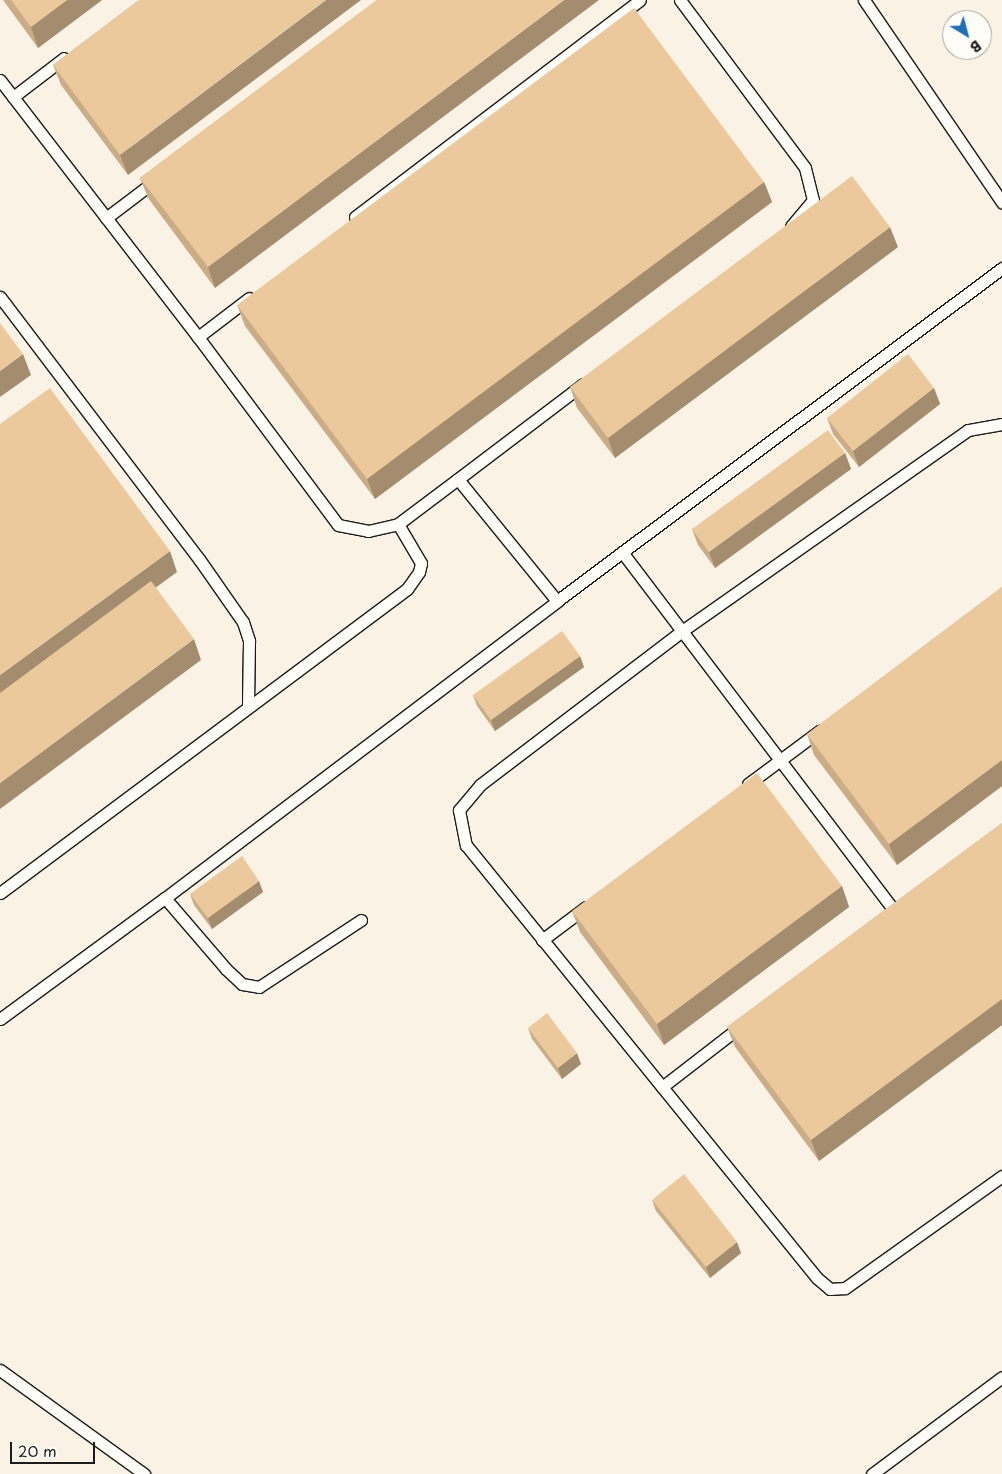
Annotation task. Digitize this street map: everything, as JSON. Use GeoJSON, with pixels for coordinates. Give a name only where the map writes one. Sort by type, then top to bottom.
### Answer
{"type":"FeatureCollection","features":[{"type":"Feature","properties":{"kind":"lane"},"geometry":{"type":"LineString","coordinates":[[348,222],[640,0]]}},
{"type":"Feature","properties":{"kind":"lane"},"geometry":{"type":"LineString","coordinates":[[680,0],[805,168],[813,200],[781,234]]}},
{"type":"Feature","properties":{"kind":"lane"},"geometry":{"type":"LineString","coordinates":[[864,0],[1002,202]]}},
{"type":"Feature","properties":{"kind":"lane"},"geometry":{"type":"LineString","coordinates":[[12,97],[73,51]]}},
{"type":"Feature","properties":{"kind":"lane"},"geometry":{"type":"LineString","coordinates":[[0,80],[198,337],[338,524],[368,531],[398,524],[592,377]]}},
{"type":"Feature","properties":{"kind":"lane"},"geometry":{"type":"LineString","coordinates":[[106,218],[161,176]]}},
{"type":"Feature","properties":{"kind":"lane"},"geometry":{"type":"LineString","coordinates":[[0,1019],[165,898],[622,552],[1002,268]]}},
{"type":"Feature","properties":{"kind":"lane"},"geometry":{"type":"LineString","coordinates":[[198,337],[261,289]]}},
{"type":"Feature","properties":{"kind":"lane"},"geometry":{"type":"LineString","coordinates":[[0,298],[59,383],[199,559],[243,622],[249,641],[248,707]]}},
{"type":"Feature","properties":{"kind":"lane"},"geometry":{"type":"LineString","coordinates":[[1002,424],[968,430],[682,631],[480,785],[459,810],[466,845],[817,1278],[830,1290],[845,1288],[1002,1176]]}},
{"type":"Feature","properties":{"kind":"lane"},"geometry":{"type":"LineString","coordinates":[[458,479],[557,601]]}},
{"type":"Feature","properties":{"kind":"lane"},"geometry":{"type":"LineString","coordinates":[[0,893],[407,589],[419,572],[422,563],[398,524]]}},
{"type":"Feature","properties":{"kind":"lane"},"geometry":{"type":"LineString","coordinates":[[622,552],[893,909]]}},
{"type":"Feature","properties":{"kind":"lane"},"geometry":{"type":"LineString","coordinates":[[740,790],[828,724]]}},
{"type":"Feature","properties":{"kind":"lane"},"geometry":{"type":"LineString","coordinates":[[165,898],[226,969],[242,984],[259,987],[361,920]]}},
{"type":"Feature","properties":{"kind":"lane"},"geometry":{"type":"LineString","coordinates":[[542,940],[598,898]]}},
{"type":"Feature","properties":{"kind":"lane"},"geometry":{"type":"LineString","coordinates":[[662,1086],[754,1016]]}},
{"type":"Feature","properties":{"kind":"lane"},"geometry":{"type":"LineString","coordinates":[[0,1370],[144,1474]]}},
{"type":"Feature","properties":{"kind":"lane"},"geometry":{"type":"LineString","coordinates":[[872,1474],[1002,1377]]}},
{"type":"Feature","properties":{"kind":"building"},"geometry":{"type":"Polygon","coordinates":[[[11,0],[67,0],[31,27],[11,0]]]}},
{"type":"Feature","properties":{"kind":"building"},"geometry":{"type":"Polygon","coordinates":[[[139,0],[326,0],[120,155],[53,65],[139,0]]]}},
{"type":"Feature","properties":{"kind":"building"},"geometry":{"type":"Polygon","coordinates":[[[377,0],[564,0],[208,267],[140,178],[377,0]]]}},
{"type":"Feature","properties":{"kind":"building"},"geometry":{"type":"Polygon","coordinates":[[[634,8],[764,182],[367,479],[237,305],[634,8]]]}},
{"type":"Feature","properties":{"kind":"building"},"geometry":{"type":"Polygon","coordinates":[[[852,176],[890,227],[608,438],[570,387],[852,176]]]}},
{"type":"Feature","properties":{"kind":"building"},"geometry":{"type":"Polygon","coordinates":[[[0,323],[23,354],[0,371],[0,323]]]}},
{"type":"Feature","properties":{"kind":"building"},"geometry":{"type":"Polygon","coordinates":[[[908,354],[934,388],[853,451],[827,418],[908,354]]]}},
{"type":"Feature","properties":{"kind":"building"},"geometry":{"type":"Polygon","coordinates":[[[50,388],[170,551],[0,675],[0,424],[50,388]]]}},
{"type":"Feature","properties":{"kind":"building"},"geometry":{"type":"Polygon","coordinates":[[[828,430],[845,453],[709,552],[692,529],[828,430]]]}},
{"type":"Feature","properties":{"kind":"building"},"geometry":{"type":"Polygon","coordinates":[[[151,581],[194,639],[0,783],[0,693],[151,581]]]}},
{"type":"Feature","properties":{"kind":"building"},"geometry":{"type":"Polygon","coordinates":[[[1002,587],[1002,760],[889,844],[807,734],[1002,587]]]}},
{"type":"Feature","properties":{"kind":"building"},"geometry":{"type":"Polygon","coordinates":[[[562,631],[580,656],[491,720],[473,695],[562,631]]]}},
{"type":"Feature","properties":{"kind":"building"},"geometry":{"type":"Polygon","coordinates":[[[757,773],[842,886],[657,1024],[572,911],[757,773]]]}},
{"type":"Feature","properties":{"kind":"building"},"geometry":{"type":"Polygon","coordinates":[[[1002,823],[1002,999],[811,1140],[727,1027],[1002,823]]]}},
{"type":"Feature","properties":{"kind":"building"},"geometry":{"type":"Polygon","coordinates":[[[242,856],[259,881],[208,918],[190,894],[242,856]]]}},
{"type":"Feature","properties":{"kind":"building"},"geometry":{"type":"Polygon","coordinates":[[[547,1013],[577,1053],[558,1068],[528,1028],[547,1013]]]}},
{"type":"Feature","properties":{"kind":"building"},"geometry":{"type":"Polygon","coordinates":[[[684,1174],[737,1242],[706,1267],[652,1200],[684,1174]]]}}]}
